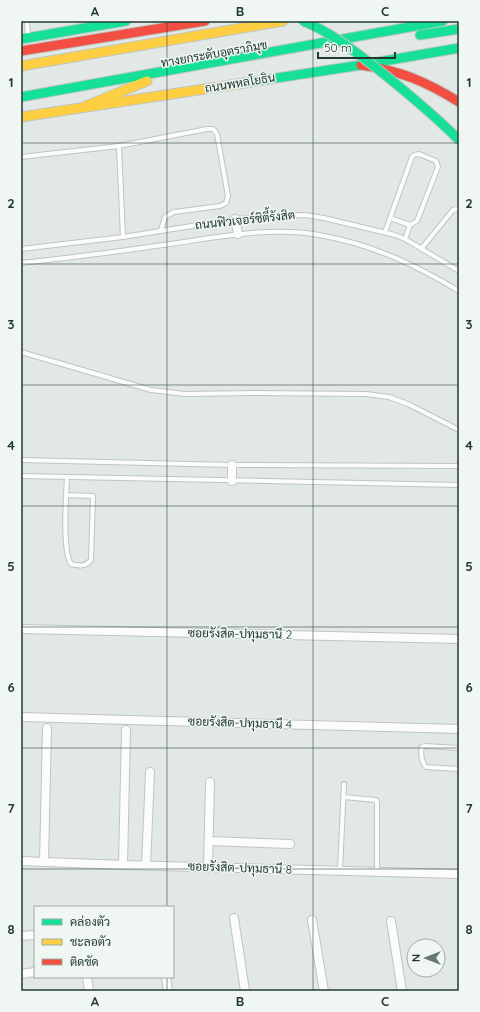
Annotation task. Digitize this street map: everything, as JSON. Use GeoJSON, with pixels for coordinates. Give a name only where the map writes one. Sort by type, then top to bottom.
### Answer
{"type":"FeatureCollection","features":[{"type":"Feature","properties":{"kind":"main road"},"geometry":{"type":"LineString","coordinates":[[24,38],[126,21]]}},
{"type":"Feature","properties":{"kind":"main road"},"geometry":{"type":"LineString","coordinates":[[21,51],[44,49],[205,21]]}},
{"type":"Feature","properties":{"kind":"main road"},"geometry":{"type":"LineString","coordinates":[[21,60],[254,21]]}},
{"type":"Feature","properties":{"kind":"main road","name":"ทางยกระดับอุตราภิมุข"},"geometry":{"type":"LineString","coordinates":[[21,66],[283,21]]}},
{"type":"Feature","properties":{"kind":"main road"},"geometry":{"type":"LineString","coordinates":[[303,21],[323,30],[359,54],[459,140]]}},
{"type":"Feature","properties":{"kind":"main road","name":"ทางยกระดับอุตราภิมุข"},"geometry":{"type":"LineString","coordinates":[[37,85],[406,21]]}},
{"type":"Feature","properties":{"kind":"main road","name":"ถนนพหลโยธิน"},"geometry":{"type":"LineString","coordinates":[[21,97],[443,21]]}},
{"type":"Feature","properties":{"kind":"main road"},"geometry":{"type":"LineString","coordinates":[[413,36],[459,29]]}},
{"type":"Feature","properties":{"kind":"main road"},"geometry":{"type":"LineString","coordinates":[[80,86],[147,81],[391,40]]}},
{"type":"Feature","properties":{"kind":"main road","name":"ถนนพหลโยธิน"},"geometry":{"type":"LineString","coordinates":[[21,117],[459,48]]}},
{"type":"Feature","properties":{"kind":"main road"},"geometry":{"type":"LineString","coordinates":[[361,64],[387,69],[417,78],[459,102]]}},
{"type":"Feature","properties":{"kind":"main road"},"geometry":{"type":"LineString","coordinates":[[80,108],[147,81]]}},
{"type":"Feature","properties":{"kind":"street"},"geometry":{"type":"LineString","coordinates":[[235,219],[238,234]]}},
{"type":"Feature","properties":{"kind":"street"},"geometry":{"type":"LineString","coordinates":[[232,465],[232,481]]}},
{"type":"Feature","properties":{"kind":"street","name":"ซอยรังสิต-ปทุมธานี 2"},"geometry":{"type":"LineString","coordinates":[[21,629],[459,639]]}},
{"type":"Feature","properties":{"kind":"street","name":"ซอยรังสิต-ปทุมธานี 4"},"geometry":{"type":"LineString","coordinates":[[21,717],[459,729]]}},
{"type":"Feature","properties":{"kind":"street"},"geometry":{"type":"LineString","coordinates":[[44,862],[48,728]]}},
{"type":"Feature","properties":{"kind":"street"},"geometry":{"type":"LineString","coordinates":[[123,865],[126,730]]}},
{"type":"Feature","properties":{"kind":"street"},"geometry":{"type":"LineString","coordinates":[[146,866],[150,772]]}},
{"type":"Feature","properties":{"kind":"street"},"geometry":{"type":"LineString","coordinates":[[208,867],[210,782]]}},
{"type":"Feature","properties":{"kind":"street"},"geometry":{"type":"LineString","coordinates":[[209,841],[290,844]]}},
{"type":"Feature","properties":{"kind":"street","name":"ซอยรังสิต-ปทุมธานี 8"},"geometry":{"type":"LineString","coordinates":[[21,861],[146,866],[459,874]]}},
{"type":"Feature","properties":{"kind":"street"},"geometry":{"type":"LineString","coordinates":[[234,918],[245,991]]}},
{"type":"Feature","properties":{"kind":"street"},"geometry":{"type":"LineString","coordinates":[[312,920],[324,991]]}},
{"type":"Feature","properties":{"kind":"street"},"geometry":{"type":"LineString","coordinates":[[391,921],[402,991]]}},
{"type":"Feature","properties":{"kind":"street"},"geometry":{"type":"LineString","coordinates":[[21,936],[34,935]]}},
{"type":"Feature","properties":{"kind":"street"},"geometry":{"type":"LineString","coordinates":[[21,974],[34,972]]}},
{"type":"Feature","properties":{"kind":"street"},"geometry":{"type":"LineString","coordinates":[[89,978],[89,991]]}},
{"type":"Feature","properties":{"kind":"street"},"geometry":{"type":"LineString","coordinates":[[166,978],[168,991]]}},
{"type":"Feature","properties":{"kind":"lane"},"geometry":{"type":"LineString","coordinates":[[24,38],[27,21]]}},
{"type":"Feature","properties":{"kind":"lane"},"geometry":{"type":"LineString","coordinates":[[21,157],[119,146],[213,129],[217,134],[228,196],[226,203],[220,206],[174,212],[165,217],[162,230]]}},
{"type":"Feature","properties":{"kind":"lane"},"geometry":{"type":"LineString","coordinates":[[119,146],[123,237]]}},
{"type":"Feature","properties":{"kind":"lane"},"geometry":{"type":"LineString","coordinates":[[385,232],[412,157],[419,154],[436,161],[438,167],[417,221],[410,225],[405,239]]}},
{"type":"Feature","properties":{"kind":"lane"},"geometry":{"type":"LineString","coordinates":[[421,249],[453,210],[459,208]]}},
{"type":"Feature","properties":{"kind":"lane","name":"ถนนฟิวเจอร์ซิตี้รังสิต"},"geometry":{"type":"LineString","coordinates":[[21,249],[123,237],[235,219],[265,216],[304,215],[385,232],[405,239],[459,271]]}},
{"type":"Feature","properties":{"kind":"lane"},"geometry":{"type":"LineString","coordinates":[[390,218],[410,225]]}},
{"type":"Feature","properties":{"kind":"lane","name":"ถนนฟิวเจอร์ซิตี้รังสิต"},"geometry":{"type":"LineString","coordinates":[[21,263],[136,249],[238,234],[297,232],[319,234],[358,244],[398,257],[459,291]]}},
{"type":"Feature","properties":{"kind":"lane"},"geometry":{"type":"LineString","coordinates":[[21,352],[150,390],[185,394],[366,394],[389,397],[408,404],[459,430]]}},
{"type":"Feature","properties":{"kind":"lane"},"geometry":{"type":"LineString","coordinates":[[21,460],[232,465],[459,466]]}},
{"type":"Feature","properties":{"kind":"lane"},"geometry":{"type":"LineString","coordinates":[[21,476],[459,486]]}},
{"type":"Feature","properties":{"kind":"lane"},"geometry":{"type":"LineString","coordinates":[[66,495],[93,496],[92,560],[87,564],[71,564],[68,558],[66,548],[66,495],[67,478]]}},
{"type":"Feature","properties":{"kind":"lane"},"geometry":{"type":"LineString","coordinates":[[459,748],[425,746],[422,747],[421,750],[423,765],[426,767],[459,769]]}},
{"type":"Feature","properties":{"kind":"lane"},"geometry":{"type":"LineString","coordinates":[[340,871],[344,784]]}},
{"type":"Feature","properties":{"kind":"lane"},"geometry":{"type":"LineString","coordinates":[[343,797],[376,800],[378,803],[377,872]]}},
{"type":"Feature","properties":{"kind":"traffic: fast"},"geometry":{"type":"LineString","coordinates":[[21,39],[126,21]]}},
{"type":"Feature","properties":{"kind":"traffic: fast"},"geometry":{"type":"LineString","coordinates":[[303,21],[332,36],[358,54],[418,102],[459,140]]}},
{"type":"Feature","properties":{"kind":"traffic: fast"},"geometry":{"type":"LineString","coordinates":[[21,97],[443,21]]}},
{"type":"Feature","properties":{"kind":"traffic: fast"},"geometry":{"type":"LineString","coordinates":[[420,35],[459,29]]}},
{"type":"Feature","properties":{"kind":"traffic: fast"},"geometry":{"type":"LineString","coordinates":[[244,83],[459,48]]}},
{"type":"Feature","properties":{"kind":"traffic: slow"},"geometry":{"type":"LineString","coordinates":[[21,66],[283,21]]}},
{"type":"Feature","properties":{"kind":"traffic: slow"},"geometry":{"type":"LineString","coordinates":[[81,108],[147,81]]}},
{"type":"Feature","properties":{"kind":"traffic: slow"},"geometry":{"type":"LineString","coordinates":[[21,117],[244,83]]}},
{"type":"Feature","properties":{"kind":"traffic: jam"},"geometry":{"type":"LineString","coordinates":[[21,51],[205,21]]}},
{"type":"Feature","properties":{"kind":"traffic: jam"},"geometry":{"type":"LineString","coordinates":[[361,65],[388,70],[412,78],[435,88],[459,102]]}}]}
